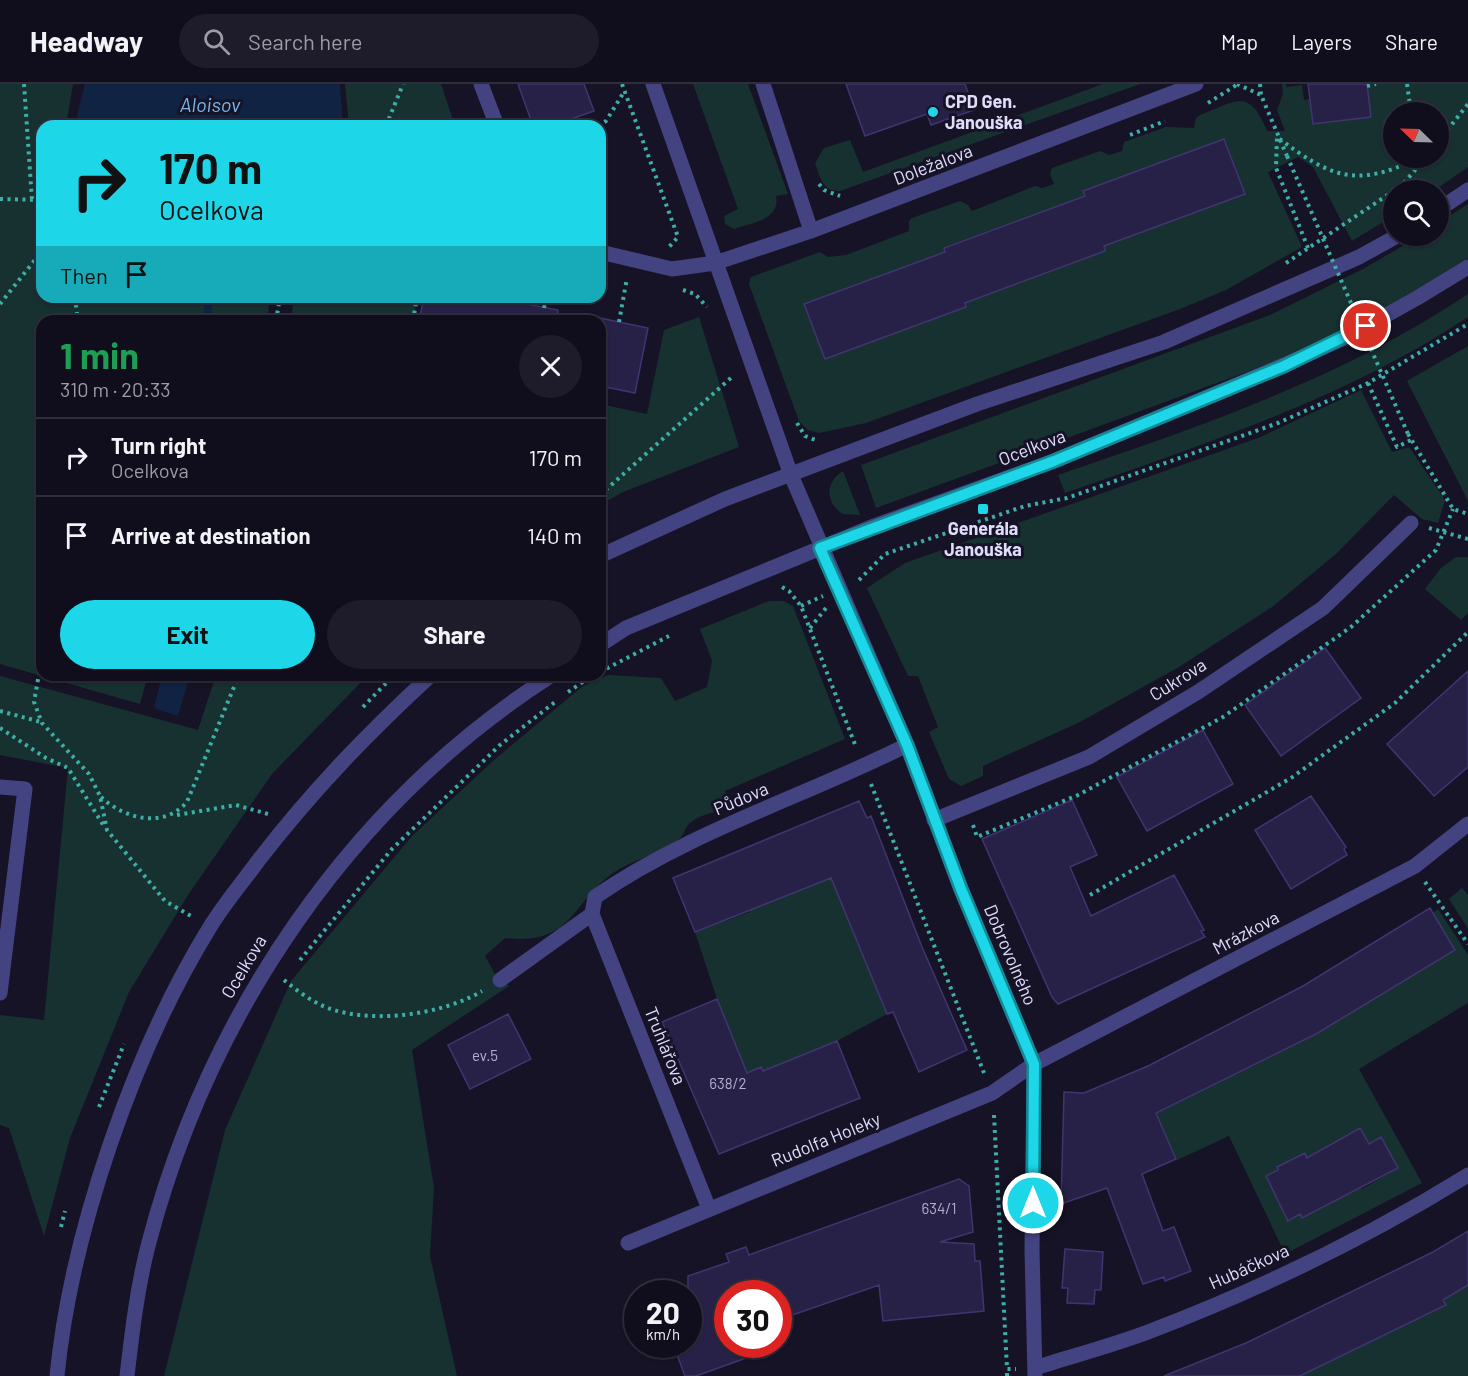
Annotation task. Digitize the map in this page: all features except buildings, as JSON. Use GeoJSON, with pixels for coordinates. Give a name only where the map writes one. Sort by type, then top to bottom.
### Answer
{"type":"FeatureCollection","features":[{"type":"Feature","properties":{"kind":"street"},"geometry":{"type":"LineString","coordinates":[[481,84],[495,120]]}},
{"type":"Feature","properties":{"kind":"street"},"geometry":{"type":"LineString","coordinates":[[653,84],[714,263],[820,548]]}},
{"type":"Feature","properties":{"kind":"street"},"geometry":{"type":"LineString","coordinates":[[763,84],[811,231]]}},
{"type":"Feature","properties":{"kind":"street","name":"Doležalova"},"geometry":{"type":"LineString","coordinates":[[606,253],[672,269],[714,263],[811,231],[1196,84]]}},
{"type":"Feature","properties":{"kind":"street"},"geometry":{"type":"LineString","coordinates":[[1449,203],[1468,190]]}},
{"type":"Feature","properties":{"kind":"street"},"geometry":{"type":"LineString","coordinates":[[606,553],[725,499],[977,404],[1164,342],[1359,257],[1383,244]]}},
{"type":"Feature","properties":{"kind":"street","name":"Ocelkova"},"geometry":{"type":"LineString","coordinates":[[606,641],[626,628],[820,548],[1054,461],[1284,366],[1349,336],[1468,267]]}},
{"type":"Feature","properties":{"kind":"street","name":"Cukrova"},"geometry":{"type":"LineString","coordinates":[[934,820],[1089,757],[1198,692],[1323,608],[1411,523]]}},
{"type":"Feature","properties":{"kind":"street","name":"Dobrovolného"},"geometry":{"type":"LineString","coordinates":[[820,548],[907,745],[934,820],[1034,1064],[1035,1372]]}},
{"type":"Feature","properties":{"kind":"street"},"geometry":{"type":"LineString","coordinates":[[57,1376],[64,1321],[84,1230],[111,1145],[150,1044],[209,927],[290,820],[361,740],[425,681]]}},
{"type":"Feature","properties":{"kind":"street","name":"Ocelkova"},"geometry":{"type":"LineString","coordinates":[[127,1376],[134,1319],[148,1247],[171,1172],[200,1093],[226,1035],[267,965],[311,899],[365,835],[436,763],[543,681]]}},
{"type":"Feature","properties":{"kind":"street","name":"Půdova"},"geometry":{"type":"LineString","coordinates":[[592,914],[595,897],[624,877],[687,843],[864,767],[907,745]]}},
{"type":"Feature","properties":{"kind":"street"},"geometry":{"type":"LineString","coordinates":[[0,787],[25,789],[0,993]]}},
{"type":"Feature","properties":{"kind":"street","name":"Mrázkova"},"geometry":{"type":"LineString","coordinates":[[1034,1064],[1415,866],[1468,824]]}},
{"type":"Feature","properties":{"kind":"street"},"geometry":{"type":"LineString","coordinates":[[500,980],[592,914]]}},
{"type":"Feature","properties":{"kind":"street","name":"Truhlářova"},"geometry":{"type":"LineString","coordinates":[[592,914],[709,1209]]}},
{"type":"Feature","properties":{"kind":"street","name":"Rudolfa Holeky"},"geometry":{"type":"LineString","coordinates":[[628,1243],[992,1093],[1034,1064]]}},
{"type":"Feature","properties":{"kind":"street","name":"Hubáčkova"},"geometry":{"type":"LineString","coordinates":[[1035,1372],[1148,1332],[1292,1270],[1432,1197],[1468,1175]]}},
{"type":"Feature","properties":{"kind":"path"},"geometry":{"type":"LineString","coordinates":[[24,84],[32,200]]}},
{"type":"Feature","properties":{"kind":"path"},"geometry":{"type":"LineString","coordinates":[[389,120],[403,84]]}},
{"type":"Feature","properties":{"kind":"path"},"geometry":{"type":"LineString","coordinates":[[622,84],[678,237],[671,246],[664,248]]}},
{"type":"Feature","properties":{"kind":"path"},"geometry":{"type":"LineString","coordinates":[[1237,84],[1261,95]]}},
{"type":"Feature","properties":{"kind":"path"},"geometry":{"type":"LineString","coordinates":[[1260,84],[1261,95],[1277,137],[1408,435],[1453,509],[1468,514]]}},
{"type":"Feature","properties":{"kind":"path"},"geometry":{"type":"LineString","coordinates":[[1367,86],[1376,84]]}},
{"type":"Feature","properties":{"kind":"path"},"geometry":{"type":"LineString","coordinates":[[1407,84],[1410,102]]}},
{"type":"Feature","properties":{"kind":"path"},"geometry":{"type":"LineString","coordinates":[[606,121],[625,92]]}},
{"type":"Feature","properties":{"kind":"path"},"geometry":{"type":"LineString","coordinates":[[1449,128],[1468,104]]}},
{"type":"Feature","properties":{"kind":"path"},"geometry":{"type":"LineString","coordinates":[[1277,137],[1309,160],[1333,172],[1359,176],[1390,172],[1398,168]]}},
{"type":"Feature","properties":{"kind":"path"},"geometry":{"type":"LineString","coordinates":[[1277,137],[1276,168],[1308,248]]}},
{"type":"Feature","properties":{"kind":"path"},"geometry":{"type":"LineString","coordinates":[[1283,265],[1401,186],[1417,168]]}},
{"type":"Feature","properties":{"kind":"path"},"geometry":{"type":"LineString","coordinates":[[817,175],[824,190],[842,196],[851,194]]}},
{"type":"Feature","properties":{"kind":"path"},"geometry":{"type":"LineString","coordinates":[[0,199],[36,200]]}},
{"type":"Feature","properties":{"kind":"path"},"geometry":{"type":"LineString","coordinates":[[0,304],[36,259]]}},
{"type":"Feature","properties":{"kind":"path"},"geometry":{"type":"LineString","coordinates":[[619,322],[627,278]]}},
{"type":"Feature","properties":{"kind":"path"},"geometry":{"type":"LineString","coordinates":[[544,308],[545,303]]}},
{"type":"Feature","properties":{"kind":"path"},"geometry":{"type":"LineString","coordinates":[[862,585],[859,579],[885,554],[960,526],[1025,506],[1067,498],[1278,423],[1368,383],[1468,324]]}},
{"type":"Feature","properties":{"kind":"path"},"geometry":{"type":"LineString","coordinates":[[606,490],[733,377]]}},
{"type":"Feature","properties":{"kind":"path"},"geometry":{"type":"LineString","coordinates":[[1368,383],[1397,447],[1411,440]]}},
{"type":"Feature","properties":{"kind":"path"},"geometry":{"type":"LineString","coordinates":[[967,808],[977,837],[1078,795],[1223,717],[1352,627],[1436,550],[1453,509]]}},
{"type":"Feature","properties":{"kind":"path"},"geometry":{"type":"LineString","coordinates":[[1411,523],[1468,539]]}},
{"type":"Feature","properties":{"kind":"path"},"geometry":{"type":"LineString","coordinates":[[789,591],[801,606],[992,1093],[1007,1369]]}},
{"type":"Feature","properties":{"kind":"path"},"geometry":{"type":"LineString","coordinates":[[801,606],[826,594]]}},
{"type":"Feature","properties":{"kind":"path"},"geometry":{"type":"LineString","coordinates":[[810,629],[822,612],[834,604]]}},
{"type":"Feature","properties":{"kind":"path"},"geometry":{"type":"LineString","coordinates":[[1090,895],[1291,778],[1395,704],[1468,632]]}},
{"type":"Feature","properties":{"kind":"path"},"geometry":{"type":"LineString","coordinates":[[38,681],[34,702],[42,723],[89,774],[100,796],[107,830]]}},
{"type":"Feature","properties":{"kind":"path"},"geometry":{"type":"LineString","coordinates":[[176,815],[187,802],[236,681]]}},
{"type":"Feature","properties":{"kind":"path"},"geometry":{"type":"LineString","coordinates":[[377,691],[388,681]]}},
{"type":"Feature","properties":{"kind":"path"},"geometry":{"type":"LineString","coordinates":[[298,962],[392,849],[500,745],[582,681]]}},
{"type":"Feature","properties":{"kind":"path"},"geometry":{"type":"LineString","coordinates":[[0,711],[42,723]]}},
{"type":"Feature","properties":{"kind":"path"},"geometry":{"type":"LineString","coordinates":[[0,728],[46,758],[68,768],[107,830],[165,901],[191,916]]}},
{"type":"Feature","properties":{"kind":"path"},"geometry":{"type":"LineString","coordinates":[[100,796],[114,809],[131,816],[155,818],[236,805],[267,814]]}},
{"type":"Feature","properties":{"kind":"path"},"geometry":{"type":"LineString","coordinates":[[1415,866],[1468,944]]}},
{"type":"Feature","properties":{"kind":"path"},"geometry":{"type":"LineString","coordinates":[[278,990],[291,971]]}},
{"type":"Feature","properties":{"kind":"path"},"geometry":{"type":"LineString","coordinates":[[284,980],[316,1003],[363,1016],[431,1011],[468,1000],[500,980]]}},
{"type":"Feature","properties":{"kind":"green space"},"geometry":{"type":"Polygon","coordinates":[[[0,84],[73,84],[67,120],[36,120],[36,303],[269,303],[268,315],[36,315],[36,674],[0,664],[0,84]]]}},
{"type":"Feature","properties":{"kind":"green space"},"geometry":{"type":"Polygon","coordinates":[[[345,84],[441,84],[453,120],[348,120],[345,84]]]}},
{"type":"Feature","properties":{"kind":"green space"},"geometry":{"type":"Polygon","coordinates":[[[693,84],[748,84],[788,194],[776,196],[774,210],[763,219],[734,229],[725,224],[724,216],[738,209],[693,84]]]}},
{"type":"Feature","properties":{"kind":"green space"},"geometry":{"type":"Polygon","coordinates":[[[1103,84],[1140,84],[840,191],[834,191],[825,186],[815,163],[824,148],[850,140],[863,172],[1103,84]]]}},
{"type":"Feature","properties":{"kind":"green space"},"geometry":{"type":"Polygon","coordinates":[[[1282,84],[1286,84],[1287,87],[1302,85],[1304,100],[1310,99],[1314,124],[1371,117],[1367,84],[1468,84],[1468,167],[1449,180],[1383,180],[1383,222],[1352,241],[1313,167],[1298,157],[1268,172],[1302,247],[1226,290],[1180,309],[866,423],[819,433],[808,430],[799,421],[749,284],[751,277],[820,252],[828,257],[846,255],[909,231],[909,221],[912,218],[960,201],[968,205],[972,211],[1035,186],[1042,188],[1054,184],[1050,174],[1052,168],[1100,151],[1109,155],[1122,151],[1124,142],[1166,127],[1194,128],[1196,118],[1200,115],[1232,102],[1240,101],[1254,108],[1267,131],[1285,131],[1277,110],[1283,94],[1282,84]],[[1225,140],[1085,196],[944,247],[945,252],[805,304],[825,359],[966,307],[965,303],[1105,251],[1104,246],[1245,194],[1225,140]]]}},
{"type":"Feature","properties":{"kind":"green space"},"geometry":{"type":"Polygon","coordinates":[[[1468,204],[1468,258],[1385,309],[1288,357],[876,508],[861,465],[1270,315],[1363,269],[1403,246],[1449,246],[1449,216],[1468,204]]]}},
{"type":"Feature","properties":{"kind":"green space"},"geometry":{"type":"Polygon","coordinates":[[[1468,294],[1468,317],[1374,372],[1220,438],[1065,493],[1058,475],[1217,419],[1321,376],[1420,324],[1468,294]]]}},
{"type":"Feature","properties":{"kind":"green space"},"geometry":{"type":"Polygon","coordinates":[[[293,303],[416,303],[414,315],[292,315],[293,303]]]}},
{"type":"Feature","properties":{"kind":"green space"},"geometry":{"type":"Polygon","coordinates":[[[699,317],[739,447],[623,492],[606,502],[606,405],[647,414],[664,330],[699,317]]]}},
{"type":"Feature","properties":{"kind":"green space"},"geometry":{"type":"Polygon","coordinates":[[[1468,346],[1468,501],[1407,381],[1468,346]]]}},
{"type":"Feature","properties":{"kind":"green space"},"geometry":{"type":"Polygon","coordinates":[[[1361,390],[1392,452],[1409,447],[1445,500],[1438,523],[1422,519],[1394,495],[1337,553],[1272,607],[1179,667],[1080,722],[983,766],[983,776],[961,786],[949,779],[929,732],[938,727],[918,676],[908,676],[867,588],[905,563],[1258,438],[1361,390]]]}},
{"type":"Feature","properties":{"kind":"green space"},"geometry":{"type":"Polygon","coordinates":[[[843,471],[860,515],[843,514],[830,498],[830,487],[843,471]]]}},
{"type":"Feature","properties":{"kind":"green space"},"geometry":{"type":"Polygon","coordinates":[[[1456,557],[1468,557],[1468,613],[1461,620],[1425,589],[1441,568],[1456,557]]]}},
{"type":"Feature","properties":{"kind":"green space"},"geometry":{"type":"Polygon","coordinates":[[[769,601],[784,601],[793,606],[845,739],[725,791],[730,807],[695,819],[680,838],[671,845],[616,871],[601,883],[558,928],[545,935],[528,939],[505,938],[485,956],[495,974],[509,986],[412,1050],[434,1188],[430,1256],[457,1376],[164,1376],[225,1130],[291,981],[412,836],[494,760],[583,686],[594,681],[606,681],[608,675],[661,678],[675,701],[707,687],[712,661],[700,629],[769,601]]]}},
{"type":"Feature","properties":{"kind":"green space"},"geometry":{"type":"Polygon","coordinates":[[[0,676],[198,730],[214,681],[362,681],[272,774],[188,895],[129,992],[70,1138],[44,1236],[9,1128],[0,1125],[0,1015],[44,1020],[68,768],[0,755],[0,676]]]}},
{"type":"Feature","properties":{"kind":"green space"},"geometry":{"type":"Polygon","coordinates":[[[60,681],[146,681],[140,704],[60,681]]]}},
{"type":"Feature","properties":{"kind":"green space"},"geometry":{"type":"Polygon","coordinates":[[[831,876],[887,1014],[837,1041],[763,1071],[761,1067],[747,1073],[717,999],[695,932],[750,912],[750,910],[831,876]]]}},
{"type":"Feature","properties":{"kind":"green space"},"geometry":{"type":"Polygon","coordinates":[[[1462,888],[1468,895],[1468,929],[1449,899],[1462,888]]]}},
{"type":"Feature","properties":{"kind":"green space"},"geometry":{"type":"Polygon","coordinates":[[[1438,909],[1468,955],[1468,1003],[1359,1069],[1422,1183],[1285,1254],[1229,1136],[1177,1160],[1138,1070],[1147,1065],[1169,1107],[1305,1039],[1284,995],[1299,988],[1455,950],[1433,913],[1438,909]],[[1381,1138],[1369,1144],[1335,1142],[1362,1189],[1398,1168],[1381,1138]],[[1305,1153],[1277,1167],[1278,1170],[1266,1177],[1288,1220],[1300,1214],[1302,1218],[1330,1204],[1305,1153]]]}},
{"type":"Feature","properties":{"kind":"green space"},"geometry":{"type":"Polygon","coordinates":[[[1439,1249],[1468,1285],[1468,1376],[1301,1376],[1308,1372],[1305,1366],[1319,1359],[1326,1364],[1336,1359],[1333,1352],[1347,1346],[1354,1350],[1446,1304],[1423,1257],[1439,1249]]]}},
{"type":"Feature","properties":{"kind":"water","name":"Aloisov"},"geometry":{"type":"Polygon","coordinates":[[[85,84],[340,84],[343,120],[78,120],[77,115],[85,84]]]}},
{"type":"Feature","properties":{"kind":"water"},"geometry":{"type":"Polygon","coordinates":[[[161,681],[188,681],[178,716],[154,708],[161,681]]]}},
{"type":"Feature","properties":{"kind":"waterway"},"geometry":{"type":"LineString","coordinates":[[208,303],[208,315]]}},
{"type":"Feature","properties":{"kind":"place","name":"CPD Gen. Janouška"},"geometry":{"type":"Point","coordinates":[933,112]}},
{"type":"Feature","properties":{"kind":"place","name":"Generála Janouška"},"geometry":{"type":"Point","coordinates":[983,509]}},
{"type":"Feature","properties":{"kind":"route"},"geometry":{"type":"LineString","coordinates":[[1033,1203],[1034,1064],[961,889],[907,745],[820,548],[874,526],[1054,461],[1284,366],[1366,326]]}}]}
